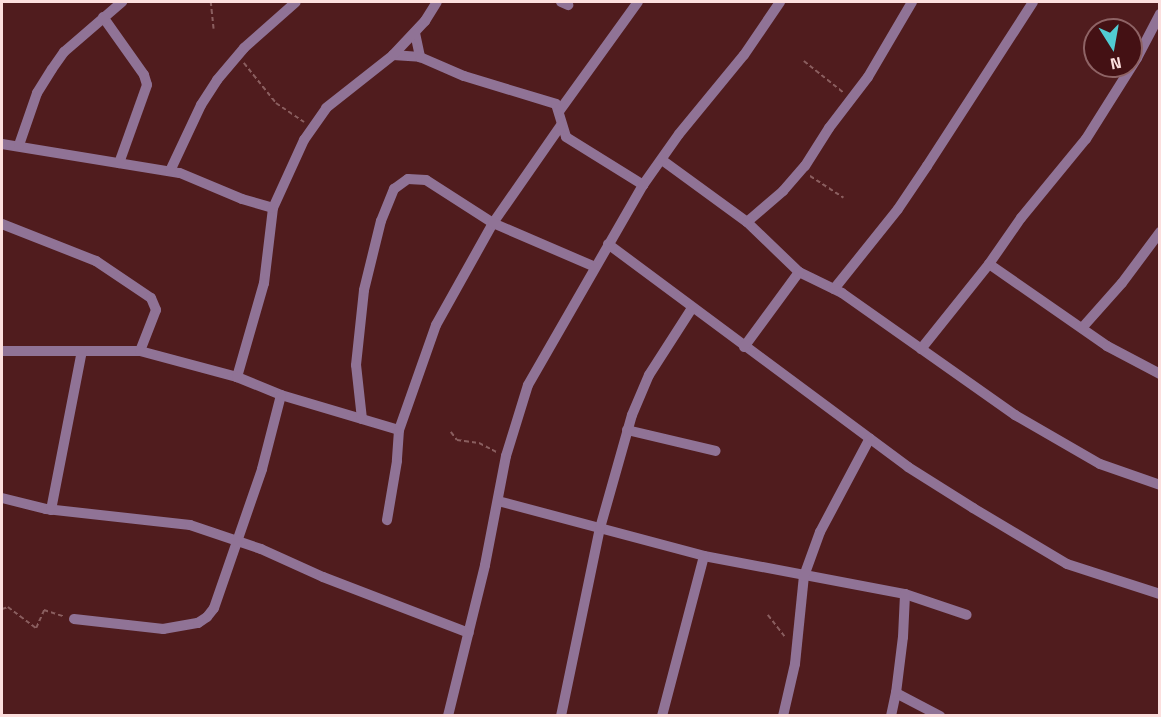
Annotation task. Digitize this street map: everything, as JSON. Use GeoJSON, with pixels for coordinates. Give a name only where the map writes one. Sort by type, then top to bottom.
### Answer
{"type":"FeatureCollection","features":[{"type":"Feature","properties":{"kind":"street"},"geometry":{"type":"LineString","coordinates":[[19,145],[37,93],[64,52],[122,2]]}},
{"type":"Feature","properties":{"kind":"street"},"geometry":{"type":"LineString","coordinates":[[170,171],[201,105],[237,54],[296,2]]}},
{"type":"Feature","properties":{"kind":"street"},"geometry":{"type":"LineString","coordinates":[[237,377],[264,283],[273,208],[312,128],[338,96],[393,55],[415,33],[437,2]]}},
{"type":"Feature","properties":{"kind":"street"},"geometry":{"type":"LineString","coordinates":[[560,110],[638,2]]}},
{"type":"Feature","properties":{"kind":"street"},"geometry":{"type":"LineString","coordinates":[[448,716],[470,633],[506,456],[528,385],[643,185],[679,134],[744,56],[780,2]]}},
{"type":"Feature","properties":{"kind":"street"},"geometry":{"type":"LineString","coordinates":[[747,222],[802,170],[829,128],[868,77],[912,2]]}},
{"type":"Feature","properties":{"kind":"street"},"geometry":{"type":"LineString","coordinates":[[834,289],[921,175],[1033,2]]}},
{"type":"Feature","properties":{"kind":"street"},"geometry":{"type":"LineString","coordinates":[[921,350],[989,264],[1026,212],[1086,139],[1137,58],[1160,14]]}},
{"type":"Feature","properties":{"kind":"street"},"geometry":{"type":"LineString","coordinates":[[103,17],[144,75],[147,85],[119,163]]}},
{"type":"Feature","properties":{"kind":"street"},"geometry":{"type":"LineString","coordinates":[[415,33],[420,57]]}},
{"type":"Feature","properties":{"kind":"street"},"geometry":{"type":"LineString","coordinates":[[393,55],[420,57],[464,76],[556,104],[560,110],[561,125],[566,136],[643,185]]}},
{"type":"Feature","properties":{"kind":"street"},"geometry":{"type":"LineString","coordinates":[[387,520],[398,461],[399,430],[436,325],[493,223],[561,125]]}},
{"type":"Feature","properties":{"kind":"street"},"geometry":{"type":"LineString","coordinates":[[2,144],[170,171],[273,208]]}},
{"type":"Feature","properties":{"kind":"street"},"geometry":{"type":"LineString","coordinates":[[662,160],[747,222],[799,272],[834,289],[1015,415],[1100,464],[1160,485]]}},
{"type":"Feature","properties":{"kind":"street"},"geometry":{"type":"LineString","coordinates":[[362,419],[356,365],[364,290],[381,221],[394,189],[408,179],[426,180],[493,223],[595,267]]}},
{"type":"Feature","properties":{"kind":"street"},"geometry":{"type":"LineString","coordinates":[[2,224],[96,261],[151,298],[156,306],[155,314],[140,351]]}},
{"type":"Feature","properties":{"kind":"street"},"geometry":{"type":"LineString","coordinates":[[1082,328],[1122,283],[1160,232]]}},
{"type":"Feature","properties":{"kind":"street"},"geometry":{"type":"LineString","coordinates":[[608,244],[908,467],[1047,554],[1082,570],[1160,594]]}},
{"type":"Feature","properties":{"kind":"street"},"geometry":{"type":"LineString","coordinates":[[989,264],[1107,346],[1160,374]]}},
{"type":"Feature","properties":{"kind":"street"},"geometry":{"type":"LineString","coordinates":[[744,347],[799,272]]}},
{"type":"Feature","properties":{"kind":"street"},"geometry":{"type":"LineString","coordinates":[[561,716],[600,528],[627,430],[649,375],[692,308]]}},
{"type":"Feature","properties":{"kind":"street"},"geometry":{"type":"LineString","coordinates":[[2,351],[140,351],[237,377],[281,395],[399,430]]}},
{"type":"Feature","properties":{"kind":"street"},"geometry":{"type":"LineString","coordinates":[[51,510],[82,351]]}},
{"type":"Feature","properties":{"kind":"street"},"geometry":{"type":"LineString","coordinates":[[74,620],[150,628],[198,623],[214,608],[262,469],[281,395]]}},
{"type":"Feature","properties":{"kind":"street"},"geometry":{"type":"LineString","coordinates":[[627,430],[716,451]]}},
{"type":"Feature","properties":{"kind":"street"},"geometry":{"type":"LineString","coordinates":[[783,716],[796,650],[804,576],[820,532],[870,438]]}},
{"type":"Feature","properties":{"kind":"street"},"geometry":{"type":"LineString","coordinates":[[2,498],[51,510],[174,521],[236,540],[322,577],[470,633]]}},
{"type":"Feature","properties":{"kind":"street"},"geometry":{"type":"LineString","coordinates":[[498,501],[704,556],[905,594],[967,615]]}},
{"type":"Feature","properties":{"kind":"street"},"geometry":{"type":"LineString","coordinates":[[662,716],[704,556]]}},
{"type":"Feature","properties":{"kind":"street"},"geometry":{"type":"LineString","coordinates":[[891,716],[896,693],[905,594]]}},
{"type":"Feature","properties":{"kind":"street"},"geometry":{"type":"LineString","coordinates":[[896,693],[940,716]]}},
{"type":"Feature","properties":{"kind":"path"},"geometry":{"type":"LineString","coordinates":[[211,2],[214,29]]}},
{"type":"Feature","properties":{"kind":"path"},"geometry":{"type":"LineString","coordinates":[[237,54],[276,103],[312,128]]}},
{"type":"Feature","properties":{"kind":"path"},"geometry":{"type":"LineString","coordinates":[[804,61],[852,99]]}},
{"type":"Feature","properties":{"kind":"path"},"geometry":{"type":"LineString","coordinates":[[802,170],[844,198]]}},
{"type":"Feature","properties":{"kind":"path"},"geometry":{"type":"LineString","coordinates":[[451,432],[458,440],[479,443],[506,456]]}},
{"type":"Feature","properties":{"kind":"path"},"geometry":{"type":"LineString","coordinates":[[2,609],[8,608],[36,628],[44,610],[74,620]]}},
{"type":"Feature","properties":{"kind":"path"},"geometry":{"type":"LineString","coordinates":[[768,615],[796,650]]}}]}
